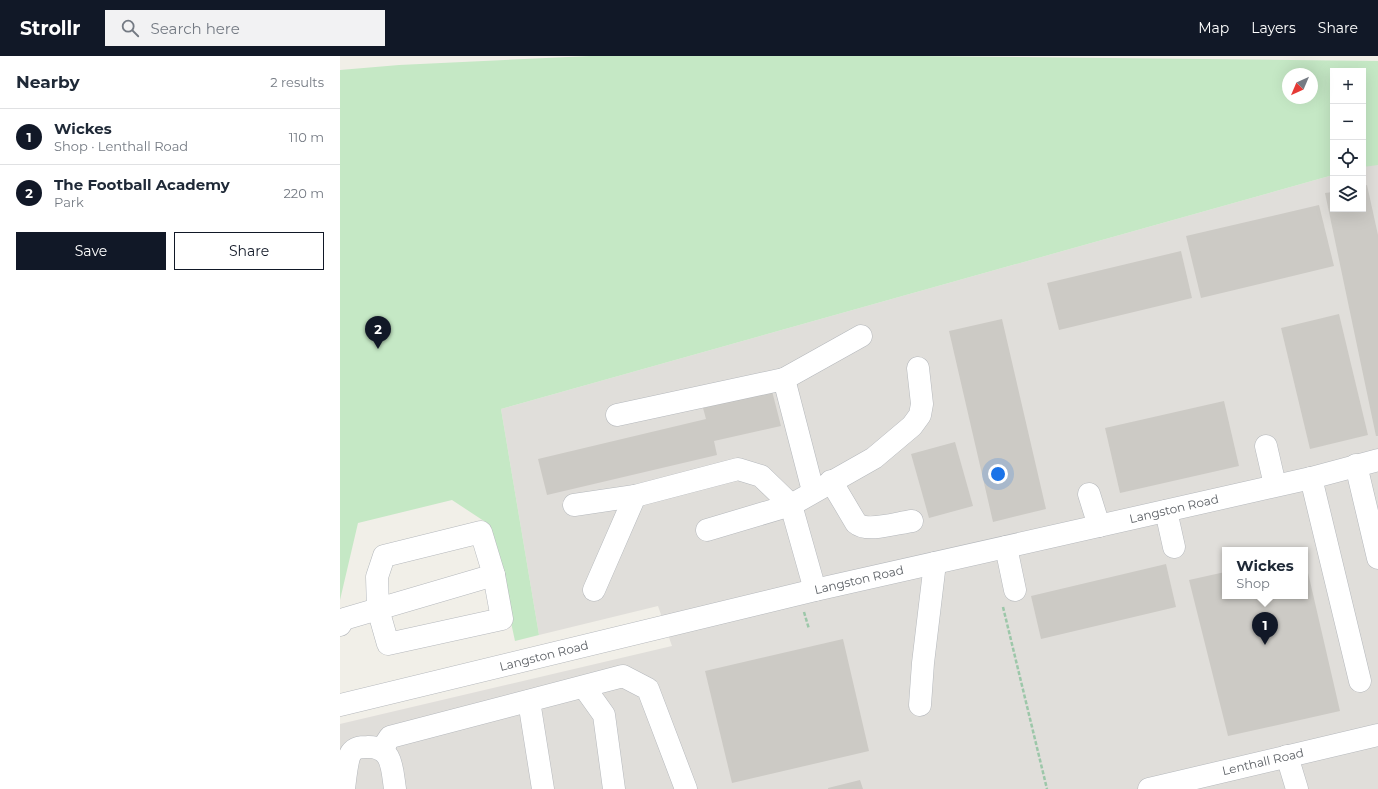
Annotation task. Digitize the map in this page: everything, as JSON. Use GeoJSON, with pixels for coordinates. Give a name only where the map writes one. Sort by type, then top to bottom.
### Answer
{"type":"FeatureCollection","features":[{"type":"Feature","properties":{"kind":"street"},"geometry":{"type":"LineString","coordinates":[[617,415],[784,379],[861,336]]}},
{"type":"Feature","properties":{"kind":"street"},"geometry":{"type":"LineString","coordinates":[[707,530],[791,505],[822,486],[874,458],[912,426],[920,415],[922,404],[918,368]]}},
{"type":"Feature","properties":{"kind":"street"},"geometry":{"type":"LineString","coordinates":[[784,379],[822,486],[860,527],[868,528],[912,520]]}},
{"type":"Feature","properties":{"kind":"street"},"geometry":{"type":"LineString","coordinates":[[1266,446],[1275,486]]}},
{"type":"Feature","properties":{"kind":"street","name":"Langston Road"},"geometry":{"type":"LineString","coordinates":[[341,700],[677,624],[815,590],[1311,478],[1378,460]]}},
{"type":"Feature","properties":{"kind":"street"},"geometry":{"type":"LineString","coordinates":[[1356,465],[1378,558]]}},
{"type":"Feature","properties":{"kind":"street"},"geometry":{"type":"LineString","coordinates":[[574,505],[635,496],[738,469],[761,476],[791,505],[815,590]]}},
{"type":"Feature","properties":{"kind":"street"},"geometry":{"type":"LineString","coordinates":[[1311,478],[1360,680]]}},
{"type":"Feature","properties":{"kind":"street"},"geometry":{"type":"LineString","coordinates":[[1089,494],[1099,526]]}},
{"type":"Feature","properties":{"kind":"street"},"geometry":{"type":"LineString","coordinates":[[594,590],[635,496]]}},
{"type":"Feature","properties":{"kind":"street"},"geometry":{"type":"LineString","coordinates":[[1166,511],[1174,548]]}},
{"type":"Feature","properties":{"kind":"street"},"geometry":{"type":"LineString","coordinates":[[481,532],[494,575],[502,619],[388,644],[378,609],[377,577],[384,556],[481,532]]}},
{"type":"Feature","properties":{"kind":"street"},"geometry":{"type":"LineString","coordinates":[[1006,547],[1009,597]]}},
{"type":"Feature","properties":{"kind":"street"},"geometry":{"type":"LineString","coordinates":[[920,705],[923,663],[935,563]]}},
{"type":"Feature","properties":{"kind":"street"},"geometry":{"type":"LineString","coordinates":[[340,625],[344,619],[494,575]]}},
{"type":"Feature","properties":{"kind":"street"},"geometry":{"type":"LineString","coordinates":[[382,749],[390,737],[623,676],[648,689],[686,789]]}},
{"type":"Feature","properties":{"kind":"street"},"geometry":{"type":"LineString","coordinates":[[584,687],[604,715],[608,732],[614,789]]}},
{"type":"Feature","properties":{"kind":"street"},"geometry":{"type":"LineString","coordinates":[[529,701],[543,789]]}},
{"type":"Feature","properties":{"kind":"street","name":"Lenthall Road"},"geometry":{"type":"LineString","coordinates":[[1149,789],[1378,735]]}},
{"type":"Feature","properties":{"kind":"street"},"geometry":{"type":"LineString","coordinates":[[344,789],[345,750],[358,747],[382,749],[390,758],[395,789]]}},
{"type":"Feature","properties":{"kind":"street"},"geometry":{"type":"LineString","coordinates":[[1287,756],[1297,789]]}},
{"type":"Feature","properties":{"kind":"path"},"geometry":{"type":"LineString","coordinates":[[1009,597],[1047,789]]}},
{"type":"Feature","properties":{"kind":"path"},"geometry":{"type":"LineString","coordinates":[[807,622],[809,629]]}},
{"type":"Feature","properties":{"kind":"shaded area"},"geometry":{"type":"Polygon","coordinates":[[[1378,165],[1378,789],[340,789],[340,724],[672,646],[658,606],[539,635],[501,409],[1330,176],[1330,212],[1366,212],[1366,166],[1378,165]]]}},
{"type":"Feature","properties":{"kind":"green space"},"geometry":{"type":"Polygon","coordinates":[[[590,56],[921,56],[1378,61],[1378,165],[1366,167],[1366,68],[1330,68],[1330,176],[501,409],[539,635],[515,641],[490,525],[452,500],[358,523],[340,600],[340,70],[399,65],[590,56]]]}},
{"type":"Feature","properties":{"kind":"building"},"geometry":{"type":"Polygon","coordinates":[[[1366,185],[1378,235],[1378,436],[1376,436],[1325,193],[1330,192],[1330,212],[1366,212],[1366,185]]]}},
{"type":"Feature","properties":{"kind":"building"},"geometry":{"type":"Polygon","coordinates":[[[1319,205],[1334,266],[1201,298],[1186,236],[1319,205]]]}},
{"type":"Feature","properties":{"kind":"building"},"geometry":{"type":"Polygon","coordinates":[[[1181,251],[1192,298],[1059,330],[1047,283],[1181,251]]]}},
{"type":"Feature","properties":{"kind":"building"},"geometry":{"type":"Polygon","coordinates":[[[1339,314],[1368,435],[1310,449],[1281,328],[1339,314]]]}},
{"type":"Feature","properties":{"kind":"building"},"geometry":{"type":"Polygon","coordinates":[[[1002,319],[1046,509],[993,522],[949,331],[1002,319]]]}},
{"type":"Feature","properties":{"kind":"building"},"geometry":{"type":"Polygon","coordinates":[[[772,391],[781,426],[714,441],[717,455],[547,495],[538,459],[706,419],[703,408],[772,391]]]}},
{"type":"Feature","properties":{"kind":"building"},"geometry":{"type":"Polygon","coordinates":[[[1224,401],[1239,466],[1120,493],[1105,428],[1224,401]]]}},
{"type":"Feature","properties":{"kind":"building"},"geometry":{"type":"Polygon","coordinates":[[[955,442],[973,506],[929,518],[911,454],[955,442]]]}},
{"type":"Feature","properties":{"kind":"building"},"geometry":{"type":"Polygon","coordinates":[[[1166,564],[1176,607],[1041,639],[1031,596],[1166,564]]]}},
{"type":"Feature","properties":{"kind":"building"},"geometry":{"type":"Polygon","coordinates":[[[1222,573],[1222,599],[1308,599],[1308,573],[1340,711],[1228,736],[1189,580],[1222,573]]]}},
{"type":"Feature","properties":{"kind":"building"},"geometry":{"type":"Polygon","coordinates":[[[843,639],[869,751],[732,783],[705,671],[843,639]]]}},
{"type":"Feature","properties":{"kind":"building"},"geometry":{"type":"Polygon","coordinates":[[[860,780],[863,789],[828,789],[828,788],[860,780]]]}},
{"type":"Feature","properties":{"kind":"place","name":"The Football Academy"},"geometry":{"type":"Point","coordinates":[378,349]}},
{"type":"Feature","properties":{"kind":"place","name":"Wickes"},"geometry":{"type":"Point","coordinates":[1265,645]}}]}
